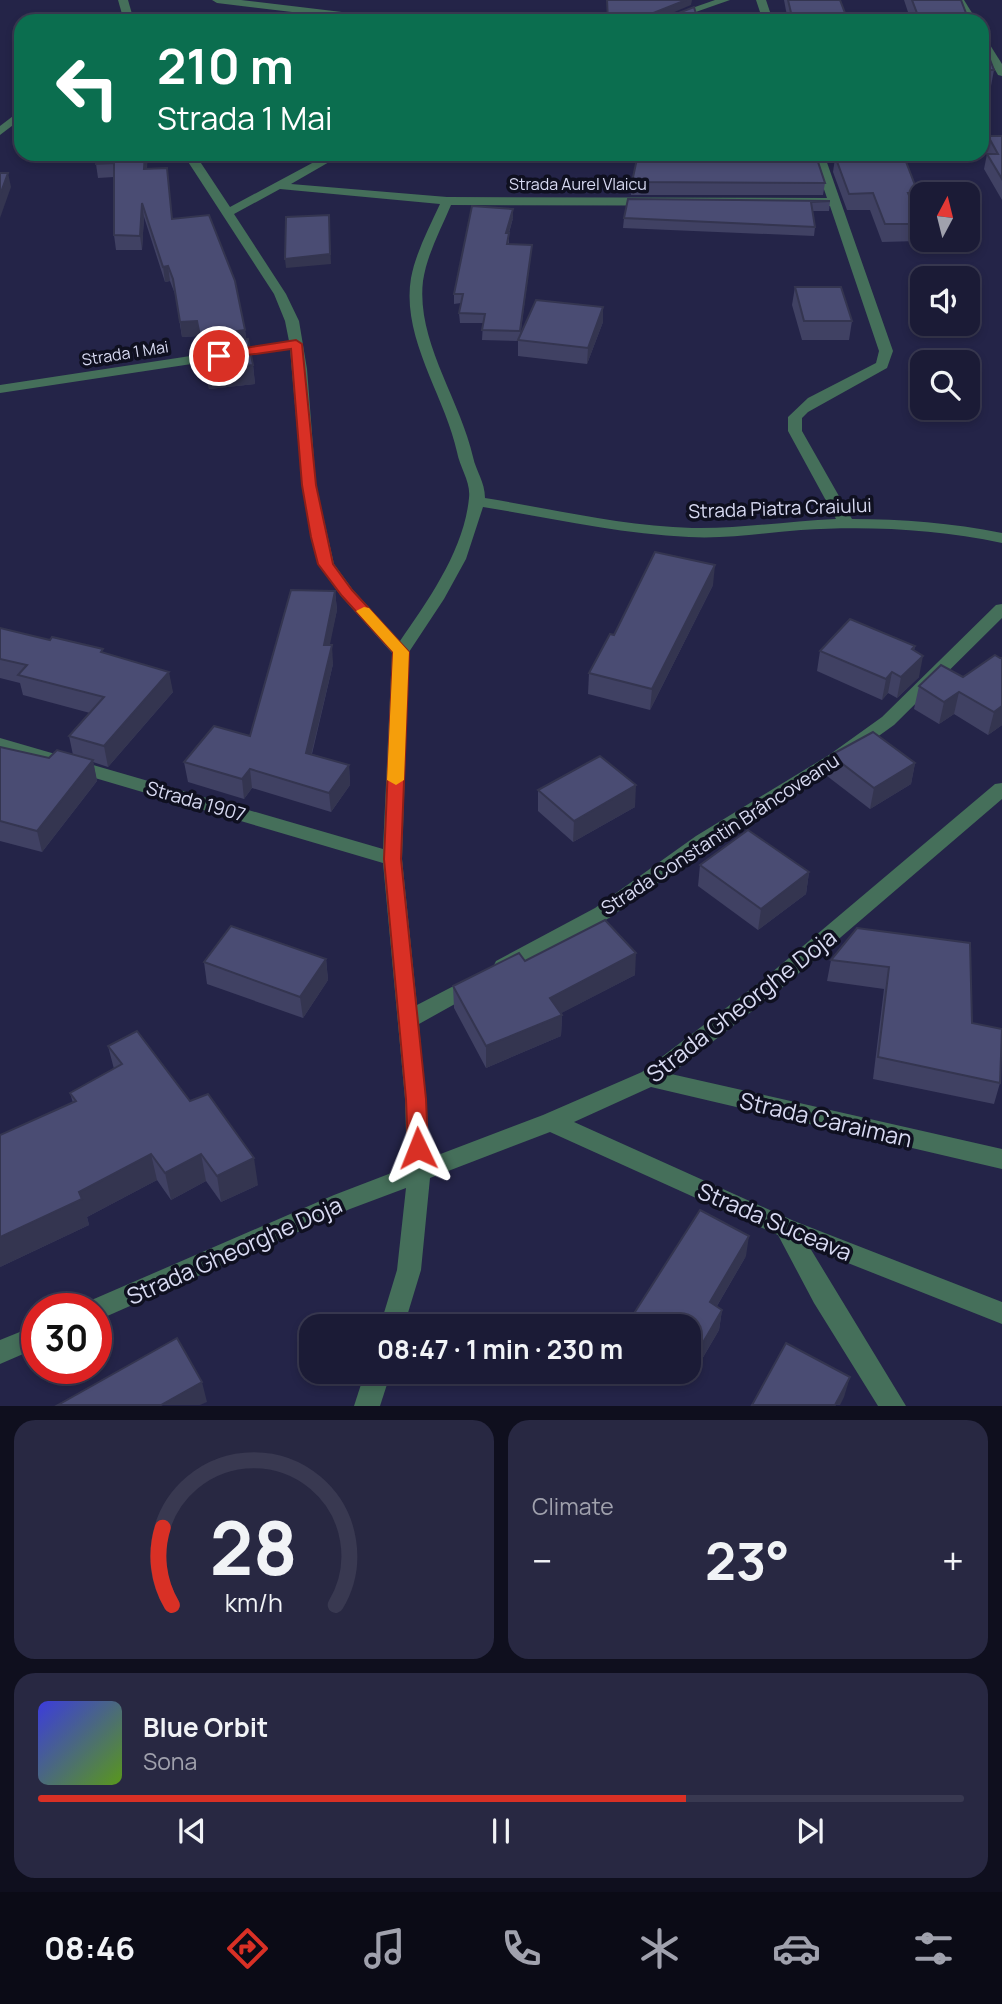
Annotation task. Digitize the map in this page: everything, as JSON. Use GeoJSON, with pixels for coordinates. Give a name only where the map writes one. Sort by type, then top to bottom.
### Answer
{"type":"FeatureCollection","features":[{"type":"Feature","properties":{"kind":"street"},"geometry":{"type":"LineString","coordinates":[[217,0],[364,14]]}},
{"type":"Feature","properties":{"kind":"street"},"geometry":{"type":"LineString","coordinates":[[682,14],[725,0]]}},
{"type":"Feature","properties":{"kind":"street"},"geometry":{"type":"LineString","coordinates":[[284,14],[291,8]]}},
{"type":"Feature","properties":{"kind":"street"},"geometry":{"type":"LineString","coordinates":[[989,51],[1002,73]]}},
{"type":"Feature","properties":{"kind":"street"},"geometry":{"type":"LineString","coordinates":[[0,132],[14,119]]}},
{"type":"Feature","properties":{"kind":"street"},"geometry":{"type":"LineString","coordinates":[[195,161],[280,294],[292,321],[309,485],[318,537],[326,564],[347,593],[401,652]]}},
{"type":"Feature","properties":{"kind":"street"},"geometry":{"type":"LineString","coordinates":[[228,213],[325,161]]}},
{"type":"Feature","properties":{"kind":"street"},"geometry":{"type":"LineString","coordinates":[[820,161],[886,351],[882,365],[857,382],[811,402],[794,417],[795,432],[847,525]]}},
{"type":"Feature","properties":{"kind":"street","name":"Strada Aurel Vlaicu"},"geometry":{"type":"LineString","coordinates":[[280,186],[447,201],[835,202]]}},
{"type":"Feature","properties":{"kind":"street"},"geometry":{"type":"LineString","coordinates":[[396,1314],[409,1270],[419,1172],[408,1020],[392,859],[401,652],[450,575],[477,501],[477,481],[466,464],[464,444],[427,345],[416,302],[421,263],[447,201]]}},
{"type":"Feature","properties":{"kind":"street","name":"Strada 1 Mai"},"geometry":{"type":"LineString","coordinates":[[0,389],[296,344]]}},
{"type":"Feature","properties":{"kind":"street","name":"Strada Piatra Craiului"},"geometry":{"type":"LineString","coordinates":[[477,501],[661,529],[720,533],[810,525],[935,527],[1002,538]]}},
{"type":"Feature","properties":{"kind":"street","name":"Strada Constantin Brâncoveanu"},"geometry":{"type":"LineString","coordinates":[[408,1020],[602,912],[703,841],[835,759],[888,721],[1002,609]]}},
{"type":"Feature","properties":{"kind":"street","name":"Strada 1907"},"geometry":{"type":"LineString","coordinates":[[0,744],[392,859]]}},
{"type":"Feature","properties":{"kind":"street","name":"Strada Gheorghe Doja"},"geometry":{"type":"LineString","coordinates":[[112,1303],[342,1202],[551,1122],[650,1078],[771,985],[1002,789]]}},
{"type":"Feature","properties":{"kind":"street","name":"Strada Caraiman"},"geometry":{"type":"LineString","coordinates":[[650,1078],[1002,1159]]}},
{"type":"Feature","properties":{"kind":"street","name":"Strada Suceava"},"geometry":{"type":"LineString","coordinates":[[551,1122],[786,1228],[1002,1313]]}},
{"type":"Feature","properties":{"kind":"street"},"geometry":{"type":"LineString","coordinates":[[786,1228],[823,1295],[893,1405]]}},
{"type":"Feature","properties":{"kind":"street"},"geometry":{"type":"LineString","coordinates":[[0,1352],[21,1343]]}},
{"type":"Feature","properties":{"kind":"street"},"geometry":{"type":"LineString","coordinates":[[367,1405],[373,1384]]}},
{"type":"Feature","properties":{"kind":"building"},"geometry":{"type":"Polygon","coordinates":[[[607,0],[686,0],[653,13],[659,14],[608,14],[607,0]]]}},
{"type":"Feature","properties":{"kind":"building"},"geometry":{"type":"Polygon","coordinates":[[[788,0],[840,0],[845,14],[791,14],[788,0]]]}},
{"type":"Feature","properties":{"kind":"building"},"geometry":{"type":"Polygon","coordinates":[[[912,0],[961,0],[966,14],[917,14],[912,0]]]}},
{"type":"Feature","properties":{"kind":"building"},"geometry":{"type":"Polygon","coordinates":[[[694,7],[696,14],[676,14],[694,7]]]}},
{"type":"Feature","properties":{"kind":"building"},"geometry":{"type":"Polygon","coordinates":[[[989,57],[994,70],[989,70],[989,57]]]}},
{"type":"Feature","properties":{"kind":"building"},"geometry":{"type":"Polygon","coordinates":[[[989,136],[1002,136],[1002,179],[989,157],[989,154],[998,154],[989,136]]]}},
{"type":"Feature","properties":{"kind":"building"},"geometry":{"type":"Polygon","coordinates":[[[96,161],[145,161],[144,169],[167,168],[172,219],[209,215],[235,281],[245,330],[200,336],[197,321],[180,322],[173,279],[168,266],[163,267],[142,203],[140,236],[114,235],[114,163],[96,164],[96,161]]]}},
{"type":"Feature","properties":{"kind":"building"},"geometry":{"type":"Polygon","coordinates":[[[636,161],[818,161],[825,183],[632,182],[636,161]]]}},
{"type":"Feature","properties":{"kind":"building"},"geometry":{"type":"Polygon","coordinates":[[[837,161],[906,161],[914,182],[910,182],[908,193],[910,224],[885,224],[873,193],[849,194],[837,161]]]}},
{"type":"Feature","properties":{"kind":"building"},"geometry":{"type":"Polygon","coordinates":[[[0,173],[8,173],[0,195],[0,173]]]}},
{"type":"Feature","properties":{"kind":"building"},"geometry":{"type":"Polygon","coordinates":[[[628,199],[830,201],[811,202],[815,227],[624,218],[628,199]]]}},
{"type":"Feature","properties":{"kind":"building"},"geometry":{"type":"Polygon","coordinates":[[[472,206],[513,209],[506,233],[509,233],[507,244],[532,245],[520,331],[482,330],[485,314],[459,313],[463,294],[454,294],[472,206]]]}},
{"type":"Feature","properties":{"kind":"building"},"geometry":{"type":"Polygon","coordinates":[[[329,215],[330,254],[285,259],[286,217],[329,215]]]}},
{"type":"Feature","properties":{"kind":"building"},"geometry":{"type":"Polygon","coordinates":[[[795,287],[841,287],[852,321],[804,321],[795,287]]]}},
{"type":"Feature","properties":{"kind":"building"},"geometry":{"type":"Polygon","coordinates":[[[536,300],[603,307],[588,348],[518,340],[536,300]]]}},
{"type":"Feature","properties":{"kind":"building"},"geometry":{"type":"Polygon","coordinates":[[[248,339],[253,365],[206,370],[202,346],[248,339]]]}},
{"type":"Feature","properties":{"kind":"building"},"geometry":{"type":"Polygon","coordinates":[[[655,552],[715,565],[652,689],[589,673],[610,634],[614,635],[655,552]]]}},
{"type":"Feature","properties":{"kind":"building"},"geometry":{"type":"Polygon","coordinates":[[[291,590],[335,591],[324,645],[332,645],[306,753],[349,765],[329,793],[250,769],[242,779],[184,762],[214,726],[250,736],[291,590]]]}},
{"type":"Feature","properties":{"kind":"building"},"geometry":{"type":"Polygon","coordinates":[[[850,619],[915,646],[912,649],[923,656],[901,677],[892,672],[886,679],[820,651],[850,619]]]}},
{"type":"Feature","properties":{"kind":"building"},"geometry":{"type":"Polygon","coordinates":[[[0,628],[103,649],[101,652],[169,672],[104,746],[69,736],[104,697],[18,675],[27,665],[0,659],[0,628]]]}},
{"type":"Feature","properties":{"kind":"building"},"geometry":{"type":"Polygon","coordinates":[[[995,655],[1002,658],[1002,706],[994,712],[959,692],[944,702],[919,686],[941,665],[963,677],[995,655]]]}},
{"type":"Feature","properties":{"kind":"building"},"geometry":{"type":"Polygon","coordinates":[[[873,732],[915,763],[874,788],[831,755],[873,732]]]}},
{"type":"Feature","properties":{"kind":"building"},"geometry":{"type":"Polygon","coordinates":[[[0,747],[49,758],[57,750],[93,760],[37,831],[0,821],[0,747]]]}},
{"type":"Feature","properties":{"kind":"building"},"geometry":{"type":"Polygon","coordinates":[[[600,756],[636,785],[574,821],[538,790],[600,756]]]}},
{"type":"Feature","properties":{"kind":"building"},"geometry":{"type":"Polygon","coordinates":[[[748,830],[809,872],[761,909],[700,865],[748,830]]]}},
{"type":"Feature","properties":{"kind":"building"},"geometry":{"type":"Polygon","coordinates":[[[605,920],[636,953],[550,998],[562,1015],[486,1046],[453,986],[519,953],[525,961],[605,920]]]}},
{"type":"Feature","properties":{"kind":"building"},"geometry":{"type":"Polygon","coordinates":[[[231,926],[326,959],[300,997],[204,962],[231,926]]]}},
{"type":"Feature","properties":{"kind":"building"},"geometry":{"type":"Polygon","coordinates":[[[857,928],[970,943],[972,1023],[1002,1029],[1000,1083],[878,1057],[889,967],[831,960],[857,928]]]}},
{"type":"Feature","properties":{"kind":"building"},"geometry":{"type":"Polygon","coordinates":[[[137,1031],[190,1101],[208,1094],[254,1158],[217,1176],[201,1154],[165,1173],[151,1154],[79,1192],[82,1199],[0,1237],[0,1135],[76,1101],[70,1093],[122,1064],[108,1046],[137,1031]]]}},
{"type":"Feature","properties":{"kind":"building"},"geometry":{"type":"Polygon","coordinates":[[[700,1210],[749,1236],[710,1302],[722,1310],[701,1346],[701,1314],[634,1314],[700,1210]]]}},
{"type":"Feature","properties":{"kind":"building"},"geometry":{"type":"Polygon","coordinates":[[[177,1338],[202,1382],[161,1405],[58,1405],[95,1384],[112,1384],[112,1375],[177,1338]]]}},
{"type":"Feature","properties":{"kind":"building"},"geometry":{"type":"Polygon","coordinates":[[[786,1343],[850,1377],[835,1405],[752,1405],[786,1343]]]}},
{"type":"Feature","properties":{"kind":"slow traffic"},"geometry":{"type":"LineString","coordinates":[[364,611],[401,652],[396,780]]}},
{"type":"Feature","properties":{"kind":"route"},"geometry":{"type":"LineString","coordinates":[[219,356],[296,344],[309,485],[318,537],[326,564],[347,593],[401,652],[392,859],[416,1099],[418,1148]]}}]}
